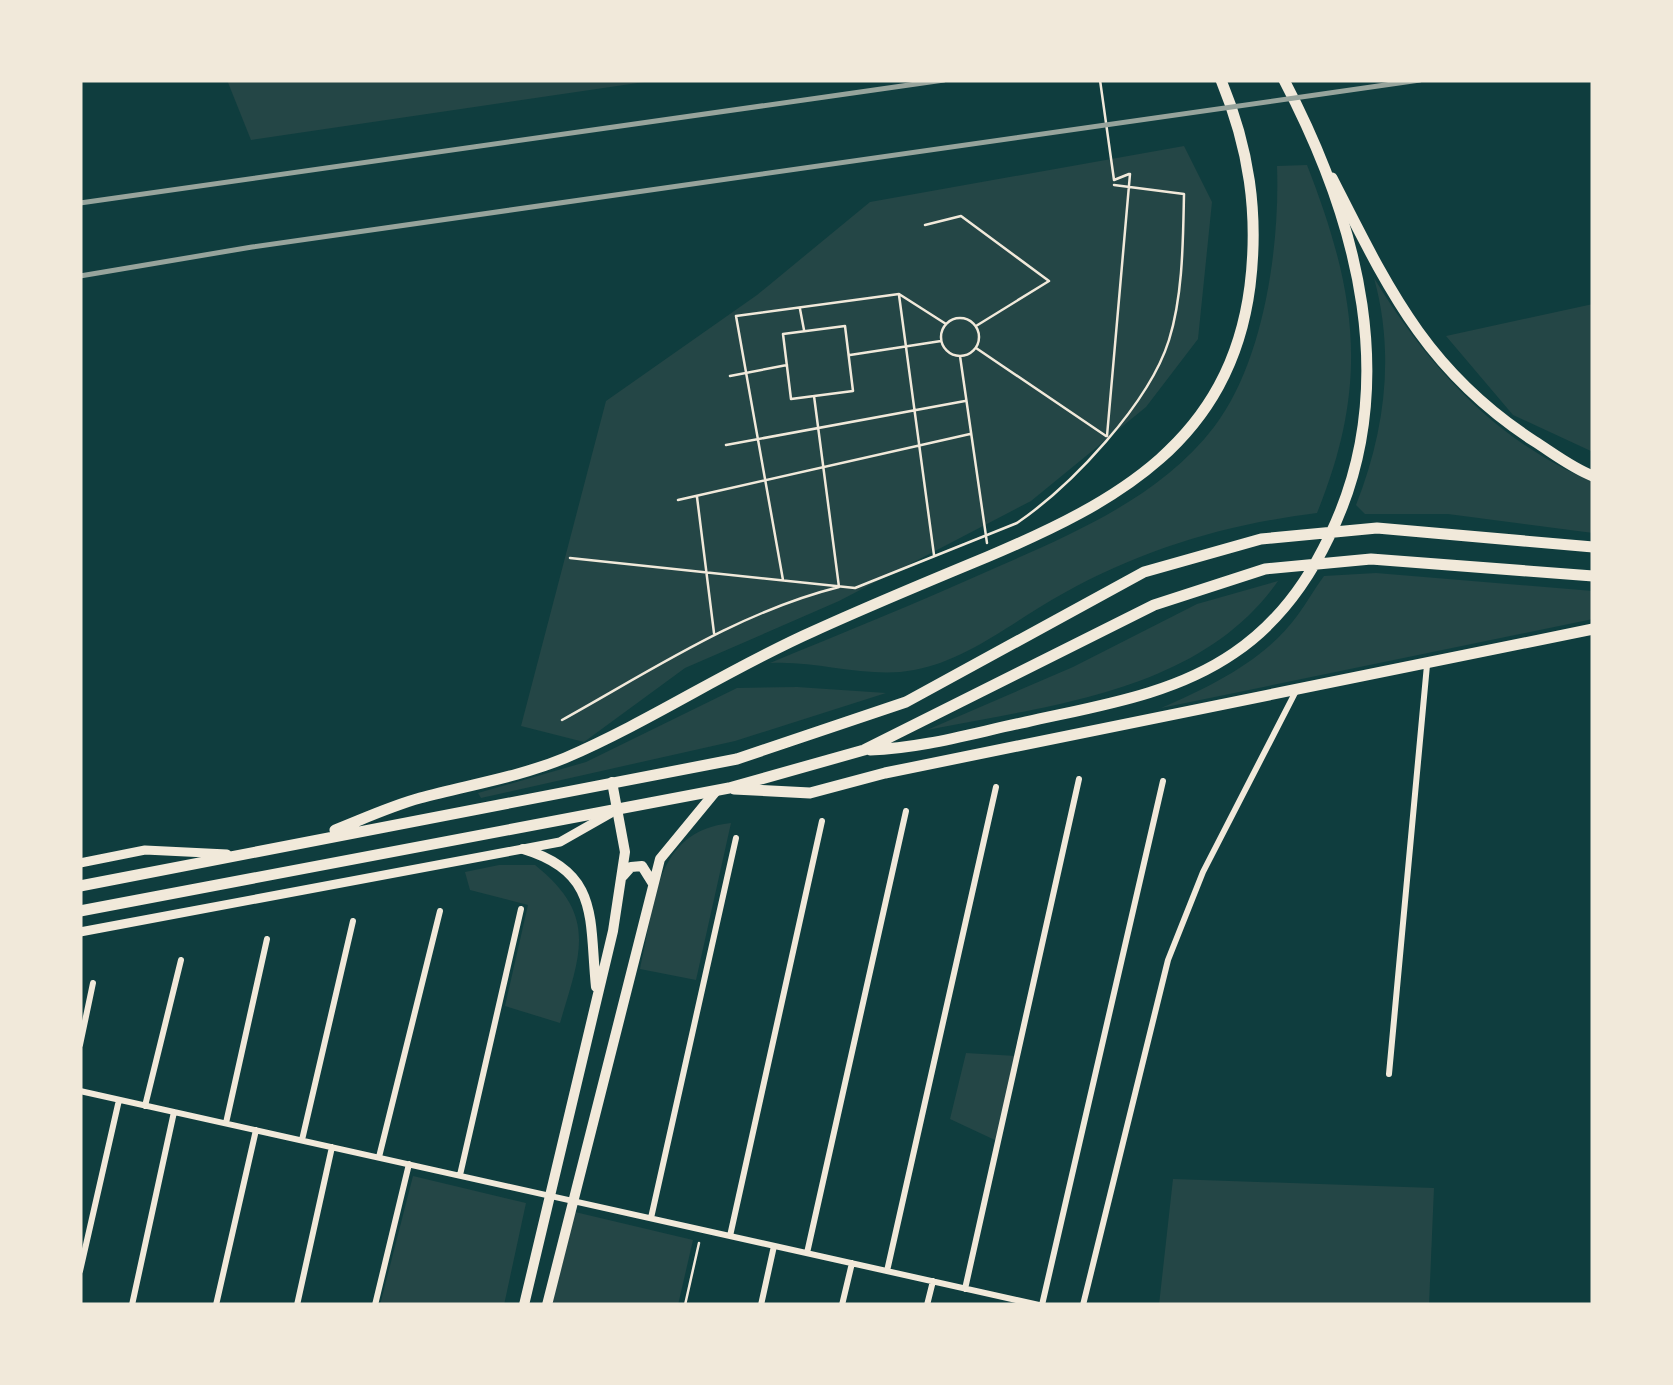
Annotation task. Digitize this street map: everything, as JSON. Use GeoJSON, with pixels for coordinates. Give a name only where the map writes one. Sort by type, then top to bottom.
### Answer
{"type":"FeatureCollection","features":[{"type":"Feature","properties":{"kind":"main road"},"geometry":{"type":"LineString","coordinates":[[308,840],[414,800],[560,760],[636,726],[693,690],[809,633],[1065,524],[1115,496],[1155,467],[1192,426],[1218,388],[1237,344],[1255,244],[1251,178],[1240,127],[1220,80]]}},
{"type":"Feature","properties":{"kind":"main road"},"geometry":{"type":"LineString","coordinates":[[1284,80],[1411,326],[1446,367],[1508,424],[1593,476]]}},
{"type":"Feature","properties":{"kind":"main road"},"geometry":{"type":"LineString","coordinates":[[864,750],[920,748],[1165,688],[1236,652],[1285,607],[1311,573],[1346,500],[1362,448],[1369,400],[1368,342],[1359,286],[1328,170]]}},
{"type":"Feature","properties":{"kind":"main road"},"geometry":{"type":"LineString","coordinates":[[80,886],[738,759],[906,702],[1144,572],[1204,552],[1262,539],[1377,528],[1593,548]]}},
{"type":"Feature","properties":{"kind":"main road"},"geometry":{"type":"LineString","coordinates":[[80,910],[716,791],[864,750],[1154,605],[1265,570],[1371,559],[1593,576]]}},
{"type":"Feature","properties":{"kind":"main road"},"geometry":{"type":"LineString","coordinates":[[730,788],[810,793],[884,772],[1593,629]]}},
{"type":"Feature","properties":{"kind":"main road"},"geometry":{"type":"LineString","coordinates":[[524,1305],[544,1194],[597,996],[625,852],[612,782]]}},
{"type":"Feature","properties":{"kind":"main road"},"geometry":{"type":"LineString","coordinates":[[547,1305],[660,860],[674,836],[716,791]]}},
{"type":"Feature","properties":{"kind":"main road"},"geometry":{"type":"LineString","coordinates":[[523,849],[551,857],[572,871],[583,891],[597,996]]}},
{"type":"Feature","properties":{"kind":"main road"},"geometry":{"type":"LineString","coordinates":[[620,881],[631,867],[642,866],[653,883]]}},
{"type":"Feature","properties":{"kind":"street"},"geometry":{"type":"LineString","coordinates":[[1388,1074],[1426,665]]}},
{"type":"Feature","properties":{"kind":"street"},"geometry":{"type":"LineString","coordinates":[[1082,1305],[1168,960],[1203,872],[1298,687]]}},
{"type":"Feature","properties":{"kind":"street"},"geometry":{"type":"LineString","coordinates":[[965,1288],[1079,779]]}},
{"type":"Feature","properties":{"kind":"street"},"geometry":{"type":"LineString","coordinates":[[80,1092],[965,1288],[1008,1302],[1041,1305],[1163,781]]}},
{"type":"Feature","properties":{"kind":"street"},"geometry":{"type":"LineString","coordinates":[[887,1271],[996,786]]}},
{"type":"Feature","properties":{"kind":"street"},"geometry":{"type":"LineString","coordinates":[[80,932],[560,842],[617,810]]}},
{"type":"Feature","properties":{"kind":"street"},"geometry":{"type":"LineString","coordinates":[[808,1253],[906,811]]}},
{"type":"Feature","properties":{"kind":"street"},"geometry":{"type":"LineString","coordinates":[[730,1236],[822,821]]}},
{"type":"Feature","properties":{"kind":"street"},"geometry":{"type":"LineString","coordinates":[[651,1218],[736,838]]}},
{"type":"Feature","properties":{"kind":"street"},"geometry":{"type":"LineString","coordinates":[[80,863],[145,850],[234,855]]}},
{"type":"Feature","properties":{"kind":"street"},"geometry":{"type":"LineString","coordinates":[[460,1175],[520,910]]}},
{"type":"Feature","properties":{"kind":"street"},"geometry":{"type":"LineString","coordinates":[[379,1158],[440,911]]}},
{"type":"Feature","properties":{"kind":"street"},"geometry":{"type":"LineString","coordinates":[[302,1140],[353,920]]}},
{"type":"Feature","properties":{"kind":"street"},"geometry":{"type":"LineString","coordinates":[[226,1124],[267,939]]}},
{"type":"Feature","properties":{"kind":"street"},"geometry":{"type":"LineString","coordinates":[[145,1106],[181,960]]}},
{"type":"Feature","properties":{"kind":"street"},"geometry":{"type":"LineString","coordinates":[[80,1045],[93,983]]}},
{"type":"Feature","properties":{"kind":"street"},"geometry":{"type":"LineString","coordinates":[[80,1272],[118,1100]]}},
{"type":"Feature","properties":{"kind":"street"},"geometry":{"type":"LineString","coordinates":[[132,1305],[174,1112]]}},
{"type":"Feature","properties":{"kind":"street"},"geometry":{"type":"LineString","coordinates":[[216,1305],[256,1130]]}},
{"type":"Feature","properties":{"kind":"street"},"geometry":{"type":"LineString","coordinates":[[297,1305],[332,1147]]}},
{"type":"Feature","properties":{"kind":"street"},"geometry":{"type":"LineString","coordinates":[[374,1305],[410,1164]]}},
{"type":"Feature","properties":{"kind":"street"},"geometry":{"type":"LineString","coordinates":[[761,1305],[774,1246]]}},
{"type":"Feature","properties":{"kind":"street"},"geometry":{"type":"LineString","coordinates":[[842,1305],[852,1263]]}},
{"type":"Feature","properties":{"kind":"street"},"geometry":{"type":"LineString","coordinates":[[927,1305],[932,1281]]}},
{"type":"Feature","properties":{"kind":"path"},"geometry":{"type":"LineString","coordinates":[[1100,80],[1114,180],[1130,174],[1106,436]]}},
{"type":"Feature","properties":{"kind":"path"},"geometry":{"type":"LineString","coordinates":[[562,720],[714,634],[794,598],[872,582],[1037,509],[1147,386],[1160,361],[1174,316],[1184,194],[1114,184]]}},
{"type":"Feature","properties":{"kind":"path"},"geometry":{"type":"LineString","coordinates":[[925,226],[961,216],[1050,281],[976,326]]}},
{"type":"Feature","properties":{"kind":"path"},"geometry":{"type":"LineString","coordinates":[[783,580],[736,316],[899,294],[946,324]]}},
{"type":"Feature","properties":{"kind":"path"},"geometry":{"type":"LineString","coordinates":[[899,294],[934,554]]}},
{"type":"Feature","properties":{"kind":"path"},"geometry":{"type":"LineString","coordinates":[[800,308],[805,331]]}},
{"type":"Feature","properties":{"kind":"path"},"geometry":{"type":"LineString","coordinates":[[946,324],[963,318],[976,326]]}},
{"type":"Feature","properties":{"kind":"path"},"geometry":{"type":"LineString","coordinates":[[946,324],[941,341],[948,352],[960,356],[976,348]]}},
{"type":"Feature","properties":{"kind":"path"},"geometry":{"type":"LineString","coordinates":[[844,326],[853,391],[791,399],[783,334],[805,331],[844,326]]}},
{"type":"Feature","properties":{"kind":"path"},"geometry":{"type":"LineString","coordinates":[[976,326],[976,348]]}},
{"type":"Feature","properties":{"kind":"path"},"geometry":{"type":"LineString","coordinates":[[848,355],[941,341]]}},
{"type":"Feature","properties":{"kind":"path"},"geometry":{"type":"LineString","coordinates":[[976,348],[1106,436]]}},
{"type":"Feature","properties":{"kind":"path"},"geometry":{"type":"LineString","coordinates":[[960,356],[989,556]]}},
{"type":"Feature","properties":{"kind":"path"},"geometry":{"type":"LineString","coordinates":[[730,376],[786,365]]}},
{"type":"Feature","properties":{"kind":"path"},"geometry":{"type":"LineString","coordinates":[[814,396],[839,587]]}},
{"type":"Feature","properties":{"kind":"path"},"geometry":{"type":"LineString","coordinates":[[726,445],[965,402]]}},
{"type":"Feature","properties":{"kind":"path"},"geometry":{"type":"LineString","coordinates":[[678,500],[970,434]]}},
{"type":"Feature","properties":{"kind":"path"},"geometry":{"type":"LineString","coordinates":[[697,495],[714,634]]}},
{"type":"Feature","properties":{"kind":"path"},"geometry":{"type":"LineString","coordinates":[[570,558],[839,587]]}},
{"type":"Feature","properties":{"kind":"path"},"geometry":{"type":"LineString","coordinates":[[685,1305],[702,1230]]}},
{"type":"Feature","properties":{"kind":"shaded area"},"geometry":{"type":"Polygon","coordinates":[[[227,80],[658,80],[251,140],[227,80]]]}},
{"type":"Feature","properties":{"kind":"shaded area"},"geometry":{"type":"Polygon","coordinates":[[[1184,146],[1212,202],[1198,339],[1146,407],[1031,501],[839,601],[685,668],[584,742],[521,726],[606,401],[757,295],[870,202],[1184,146]]]}},
{"type":"Feature","properties":{"kind":"shaded area"},"geometry":{"type":"Polygon","coordinates":[[[1307,165],[1337,255],[1351,338],[1345,422],[1317,513],[1218,532],[1124,563],[1064,593],[973,648],[934,665],[879,672],[770,663],[1079,530],[1139,495],[1191,453],[1231,400],[1257,337],[1272,267],[1277,166],[1307,165]]]}},
{"type":"Feature","properties":{"kind":"shaded area"},"geometry":{"type":"Polygon","coordinates":[[[1374,278],[1417,341],[1467,398],[1525,445],[1593,482],[1593,533],[1448,514],[1365,514],[1356,505],[1374,449],[1384,393],[1384,335],[1374,278]]]}},
{"type":"Feature","properties":{"kind":"shaded area"},"geometry":{"type":"Polygon","coordinates":[[[1593,304],[1593,452],[1513,415],[1446,336],[1593,304]]]}},
{"type":"Feature","properties":{"kind":"shaded area"},"geometry":{"type":"Polygon","coordinates":[[[1376,573],[1593,591],[1593,619],[1161,708],[1253,659],[1284,632],[1324,576],[1376,573]]]}},
{"type":"Feature","properties":{"kind":"shaded area"},"geometry":{"type":"Polygon","coordinates":[[[1278,581],[1246,618],[1208,648],[1165,670],[1072,701],[927,730],[1073,667],[1197,604],[1278,581]]]}},
{"type":"Feature","properties":{"kind":"shaded area"},"geometry":{"type":"Polygon","coordinates":[[[797,687],[886,693],[735,741],[481,798],[478,793],[586,762],[737,688],[797,687]]]}},
{"type":"Feature","properties":{"kind":"shaded area"},"geometry":{"type":"Polygon","coordinates":[[[731,823],[696,980],[640,969],[655,897],[672,856],[686,840],[705,829],[731,823]]]}},
{"type":"Feature","properties":{"kind":"shaded area"},"geometry":{"type":"Polygon","coordinates":[[[499,865],[535,865],[569,902],[576,919],[578,956],[560,1023],[505,1006],[528,905],[470,890],[465,872],[499,865]]]}},
{"type":"Feature","properties":{"kind":"shaded area"},"geometry":{"type":"Polygon","coordinates":[[[966,1053],[1016,1056],[997,1141],[950,1119],[966,1053]]]}},
{"type":"Feature","properties":{"kind":"shaded area"},"geometry":{"type":"Polygon","coordinates":[[[413,1176],[526,1203],[504,1305],[380,1305],[413,1176]]]}},
{"type":"Feature","properties":{"kind":"shaded area"},"geometry":{"type":"Polygon","coordinates":[[[1173,1179],[1434,1188],[1429,1305],[1159,1305],[1173,1179]]]}},
{"type":"Feature","properties":{"kind":"shaded area"},"geometry":{"type":"Polygon","coordinates":[[[575,1212],[693,1240],[678,1305],[552,1305],[575,1212]]]}},
{"type":"Feature","properties":{"kind":"railway"},"geometry":{"type":"LineString","coordinates":[[80,203],[944,80]]}},
{"type":"Feature","properties":{"kind":"railway"},"geometry":{"type":"LineString","coordinates":[[80,276],[252,247],[1420,80]]}}]}
